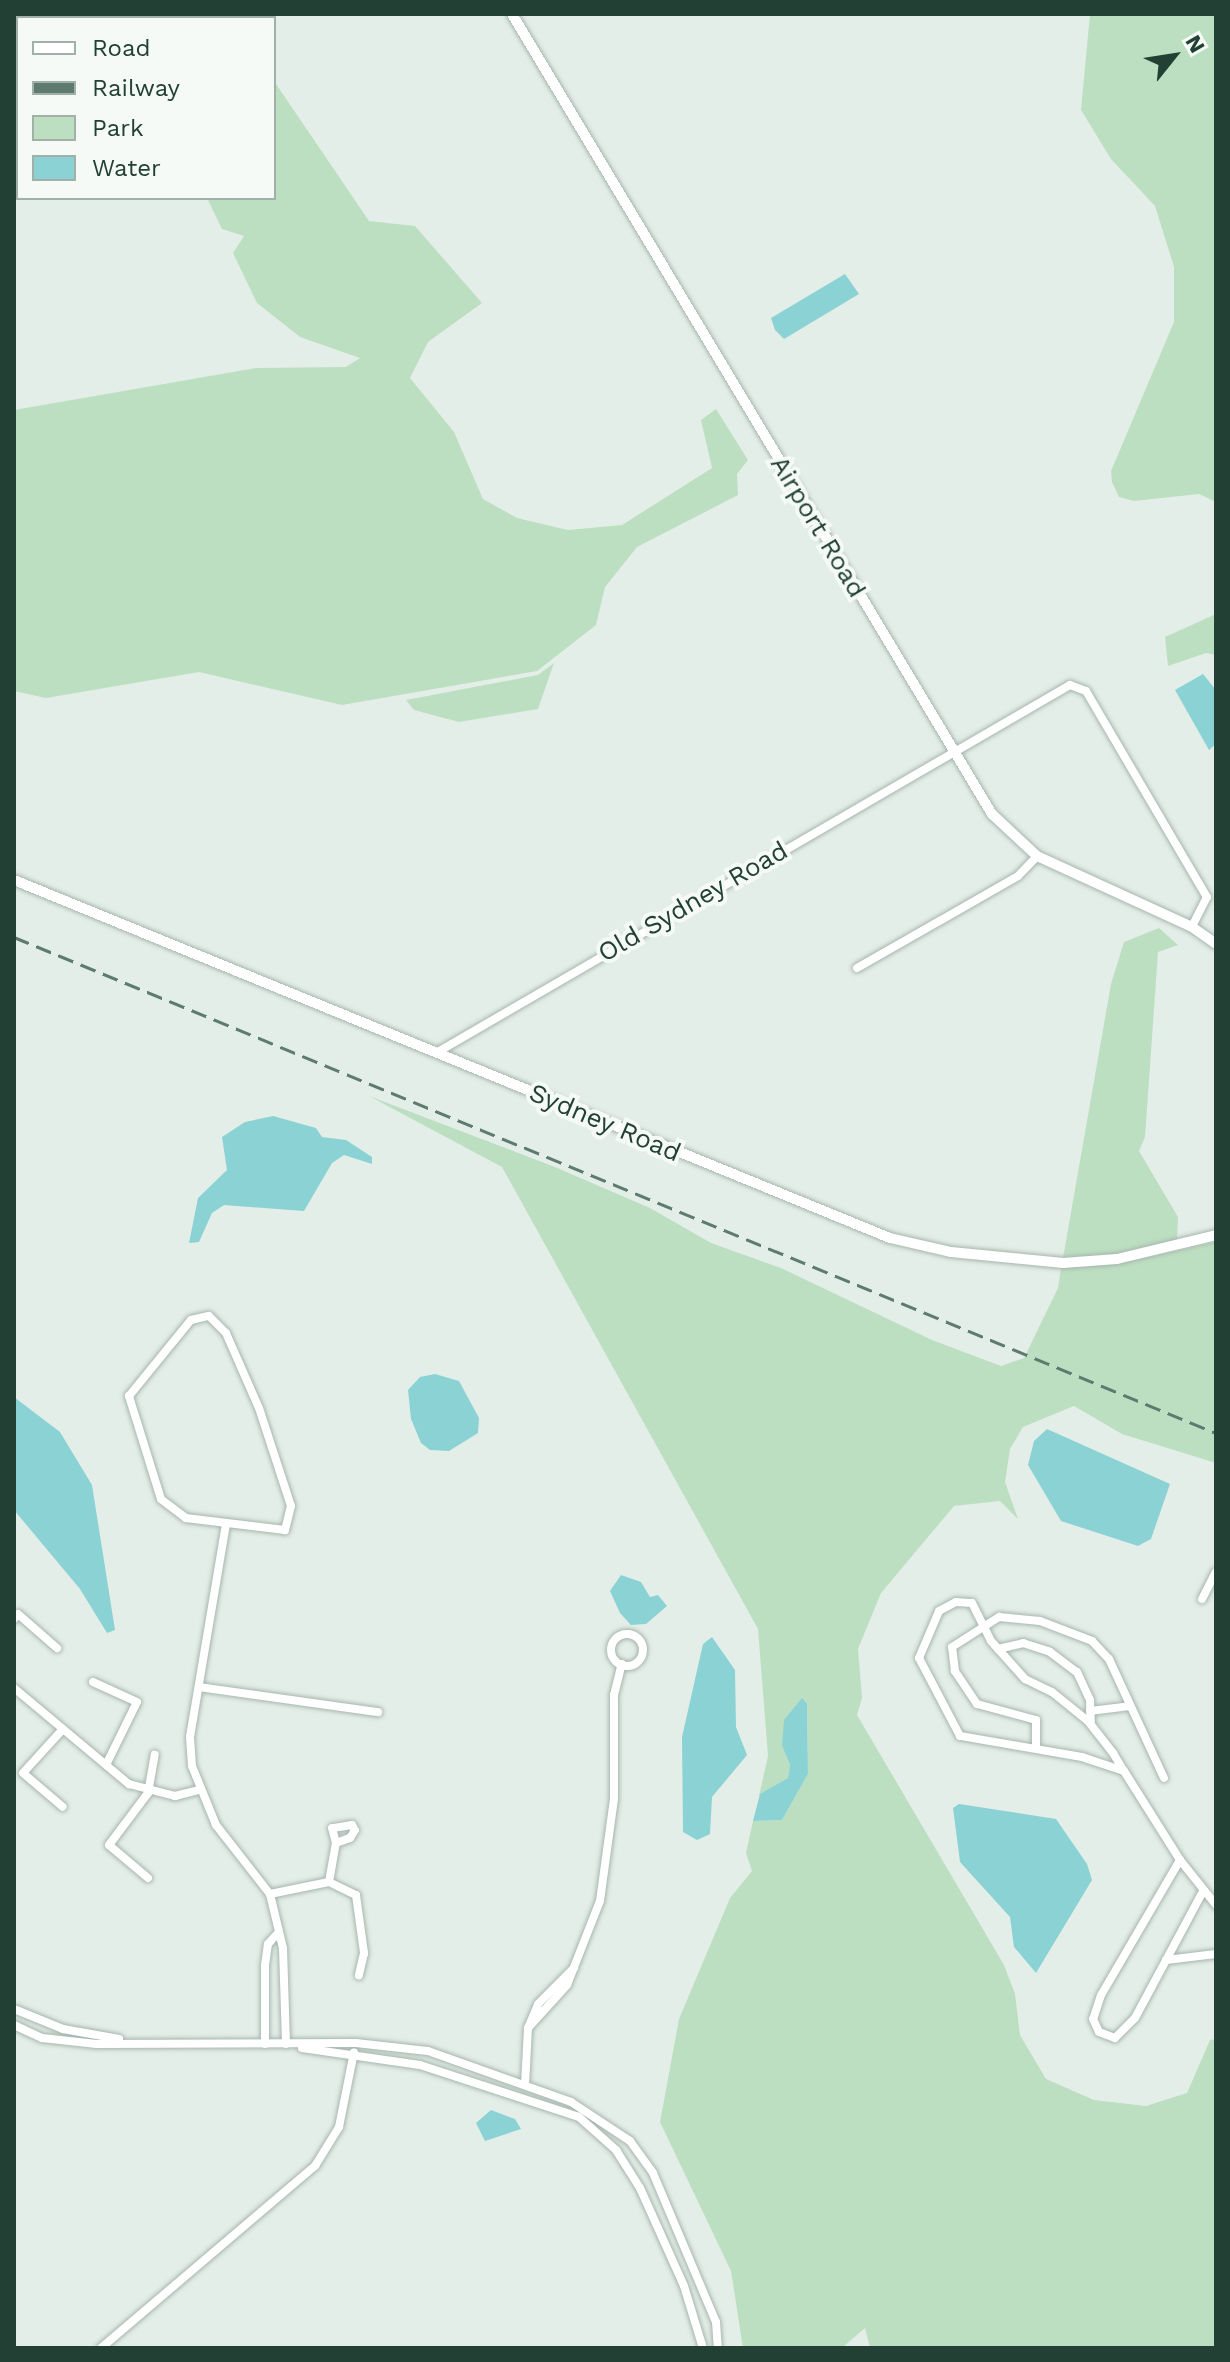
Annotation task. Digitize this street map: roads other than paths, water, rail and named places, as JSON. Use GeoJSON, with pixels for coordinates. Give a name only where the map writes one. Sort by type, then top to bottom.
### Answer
{"type":"FeatureCollection","features":[{"type":"Feature","properties":{"kind":"street","name":"Airport Road"},"geometry":{"type":"LineString","coordinates":[[512,14],[950,751],[992,814],[1037,856],[1192,927],[1216,944]]}},
{"type":"Feature","properties":{"kind":"street","name":"Old Sydney Road"},"geometry":{"type":"LineString","coordinates":[[436,1053],[950,751],[1070,685],[1086,691],[1207,897],[1192,927]]}},
{"type":"Feature","properties":{"kind":"street"},"geometry":{"type":"LineString","coordinates":[[857,968],[1018,876],[1037,856]]}},
{"type":"Feature","properties":{"kind":"street","name":"Sydney Road"},"geometry":{"type":"LineString","coordinates":[[14,880],[838,1220],[951,1252],[1063,1263],[1117,1259],[1216,1235]]}},
{"type":"Feature","properties":{"kind":"street"},"geometry":{"type":"LineString","coordinates":[[209,1316],[226,1333],[259,1408],[291,1506],[285,1530],[226,1524],[186,1518],[161,1499],[129,1396],[191,1320],[209,1316]]}},
{"type":"Feature","properties":{"kind":"street"},"geometry":{"type":"LineString","coordinates":[[226,1524],[190,1737],[199,1790],[216,1825],[270,1894],[277,1934],[283,1948],[290,2044]]}},
{"type":"Feature","properties":{"kind":"street"},"geometry":{"type":"LineString","coordinates":[[1202,1599],[1216,1572]]}},
{"type":"Feature","properties":{"kind":"street"},"geometry":{"type":"LineString","coordinates":[[1124,1771],[1036,1748],[960,1736],[931,1690],[919,1658],[939,1611],[966,1600],[998,1649],[1025,1679],[1052,1692],[1091,1725],[1124,1771],[1180,1860],[1216,1905]]}},
{"type":"Feature","properties":{"kind":"street"},"geometry":{"type":"LineString","coordinates":[[14,1619],[18,1614],[57,1648]]}},
{"type":"Feature","properties":{"kind":"street"},"geometry":{"type":"LineString","coordinates":[[1036,1748],[1036,1720],[977,1704],[955,1671],[952,1647],[982,1624],[999,1617],[1040,1621],[1092,1641],[1109,1659],[1128,1706],[1164,1778]]}},
{"type":"Feature","properties":{"kind":"street"},"geometry":{"type":"LineString","coordinates":[[998,1649],[1023,1643],[1050,1652],[1077,1672],[1090,1711],[1091,1725]]}},
{"type":"Feature","properties":{"kind":"street"},"geometry":{"type":"LineString","coordinates":[[525,2085],[528,2028],[575,1968],[600,1901],[614,1799],[614,1695],[622,1664]]}},
{"type":"Feature","properties":{"kind":"street"},"geometry":{"type":"LineString","coordinates":[[93,1682],[137,1702],[106,1765]]}},
{"type":"Feature","properties":{"kind":"street"},"geometry":{"type":"LineString","coordinates":[[199,1687],[378,1712]]}},
{"type":"Feature","properties":{"kind":"street"},"geometry":{"type":"LineString","coordinates":[[14,1688],[106,1765],[148,1793],[175,1796],[199,1790]]}},
{"type":"Feature","properties":{"kind":"street"},"geometry":{"type":"LineString","coordinates":[[1090,1711],[1128,1706]]}},
{"type":"Feature","properties":{"kind":"street"},"geometry":{"type":"LineString","coordinates":[[63,1729],[23,1773],[63,1807]]}},
{"type":"Feature","properties":{"kind":"street"},"geometry":{"type":"LineString","coordinates":[[148,1878],[109,1845],[148,1793],[155,1755]]}},
{"type":"Feature","properties":{"kind":"street"},"geometry":{"type":"LineString","coordinates":[[329,1882],[336,1843]]}},
{"type":"Feature","properties":{"kind":"street"},"geometry":{"type":"LineString","coordinates":[[1180,1860],[1101,1995],[1093,2019],[1099,2032],[1115,2038],[1135,2018],[1203,1891]]}},
{"type":"Feature","properties":{"kind":"street"},"geometry":{"type":"LineString","coordinates":[[270,1894],[329,1882],[356,1895],[364,1953],[359,1975]]}},
{"type":"Feature","properties":{"kind":"street"},"geometry":{"type":"LineString","coordinates":[[265,2044],[265,1965],[268,1944],[277,1934]]}},
{"type":"Feature","properties":{"kind":"street"},"geometry":{"type":"LineString","coordinates":[[1166,1960],[1216,1954]]}},
{"type":"Feature","properties":{"kind":"street"},"geometry":{"type":"LineString","coordinates":[[14,2009],[63,2029],[135,2044]]}},
{"type":"Feature","properties":{"kind":"street"},"geometry":{"type":"LineString","coordinates":[[14,2025],[42,2038],[135,2044],[356,2043],[428,2051],[582,2107],[630,2141],[672,2211],[716,2322],[718,2348]]}},
{"type":"Feature","properties":{"kind":"street"},"geometry":{"type":"LineString","coordinates":[[101,2348],[315,2166],[339,2127],[356,2043]]}},
{"type":"Feature","properties":{"kind":"street"},"geometry":{"type":"LineString","coordinates":[[290,2044],[420,2065],[579,2117],[616,2150],[640,2188],[684,2286],[703,2348]]}},
{"type":"Feature","properties":{"kind":"water"},"geometry":{"type":"Polygon","coordinates":[[[845,274],[859,294],[784,339],[775,330],[771,318],[845,274]]]}},
{"type":"Feature","properties":{"kind":"water"},"geometry":{"type":"Polygon","coordinates":[[[1203,674],[1216,690],[1216,744],[1209,750],[1175,690],[1203,674]]]}},
{"type":"Feature","properties":{"kind":"water"},"geometry":{"type":"Polygon","coordinates":[[[273,1116],[316,1128],[322,1137],[346,1140],[372,1157],[372,1164],[344,1155],[332,1163],[304,1211],[224,1205],[212,1213],[199,1242],[189,1243],[198,1198],[227,1170],[222,1137],[245,1122],[273,1116]]]}},
{"type":"Feature","properties":{"kind":"water"},"geometry":{"type":"Polygon","coordinates":[[[435,1374],[459,1381],[479,1418],[478,1433],[449,1451],[430,1450],[421,1443],[411,1419],[408,1390],[420,1377],[435,1374]]]}},
{"type":"Feature","properties":{"kind":"water"},"geometry":{"type":"Polygon","coordinates":[[[14,1397],[60,1432],[92,1485],[115,1630],[107,1633],[80,1589],[14,1510],[14,1397]]]}},
{"type":"Feature","properties":{"kind":"water"},"geometry":{"type":"Polygon","coordinates":[[[1047,1429],[1170,1484],[1151,1539],[1138,1546],[1061,1521],[1028,1465],[1034,1441],[1047,1429]]]}},
{"type":"Feature","properties":{"kind":"water"},"geometry":{"type":"Polygon","coordinates":[[[621,1575],[641,1582],[650,1597],[658,1595],[667,1606],[646,1624],[631,1625],[620,1613],[610,1591],[621,1575]]]}},
{"type":"Feature","properties":{"kind":"water"},"geometry":{"type":"Polygon","coordinates":[[[712,1637],[735,1670],[736,1727],[747,1755],[712,1797],[710,1834],[697,1840],[683,1832],[682,1737],[703,1644],[712,1637]]]}},
{"type":"Feature","properties":{"kind":"water"},"geometry":{"type":"Polygon","coordinates":[[[802,1698],[807,1704],[808,1774],[782,1820],[753,1821],[760,1794],[788,1778],[790,1765],[782,1746],[784,1720],[802,1698]]]}},
{"type":"Feature","properties":{"kind":"water"},"geometry":{"type":"Polygon","coordinates":[[[959,1804],[1056,1819],[1087,1864],[1092,1880],[1036,1973],[1014,1947],[1010,1917],[960,1862],[953,1808],[959,1804]]]}},
{"type":"Feature","properties":{"kind":"water"},"geometry":{"type":"Polygon","coordinates":[[[491,2110],[515,2119],[521,2129],[485,2141],[476,2123],[491,2110]]]}},
{"type":"Feature","properties":{"kind":"railway"},"geometry":{"type":"LineString","coordinates":[[14,937],[1216,1433]]}}]}
